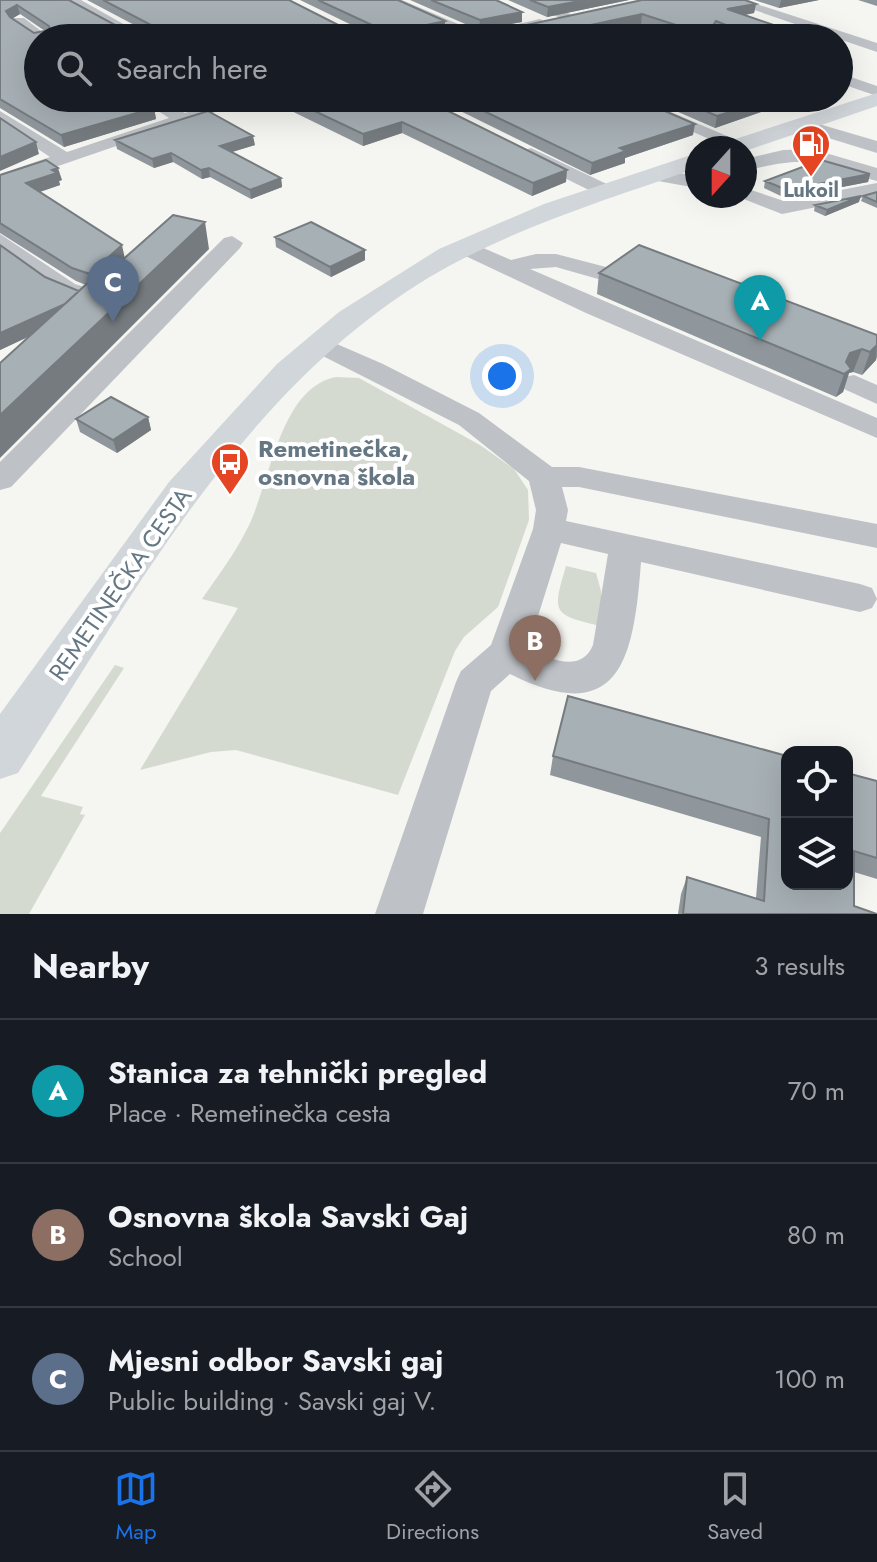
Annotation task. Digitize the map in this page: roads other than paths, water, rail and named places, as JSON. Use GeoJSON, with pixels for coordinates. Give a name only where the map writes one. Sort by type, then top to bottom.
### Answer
{"type":"FeatureCollection","features":[{"type":"Feature","properties":{"kind":"main road"},"geometry":{"type":"LineString","coordinates":[[853,107],[877,99]]}},
{"type":"Feature","properties":{"kind":"main road"},"geometry":{"type":"LineString","coordinates":[[757,145],[838,112]]}},
{"type":"Feature","properties":{"kind":"main road","name":"REMETINEČKA CESTA"},"geometry":{"type":"LineString","coordinates":[[0,756],[192,482],[253,404],[316,343],[375,299],[465,247],[517,222],[685,164]]}},
{"type":"Feature","properties":{"kind":"street"},"geometry":{"type":"LineString","coordinates":[[391,0],[445,24]]}},
{"type":"Feature","properties":{"kind":"street"},"geometry":{"type":"LineString","coordinates":[[731,0],[804,24]]}},
{"type":"Feature","properties":{"kind":"street"},"geometry":{"type":"LineString","coordinates":[[76,3],[115,24]]}},
{"type":"Feature","properties":{"kind":"street"},"geometry":{"type":"LineString","coordinates":[[521,6],[543,23]]}},
{"type":"Feature","properties":{"kind":"street"},"geometry":{"type":"LineString","coordinates":[[521,6],[570,17]]}},
{"type":"Feature","properties":{"kind":"street"},"geometry":{"type":"LineString","coordinates":[[539,24],[586,14]]}},
{"type":"Feature","properties":{"kind":"street"},"geometry":{"type":"LineString","coordinates":[[19,21],[24,25]]}},
{"type":"Feature","properties":{"kind":"street"},"geometry":{"type":"LineString","coordinates":[[853,40],[877,48]]}},
{"type":"Feature","properties":{"kind":"street"},"geometry":{"type":"LineString","coordinates":[[853,83],[877,91]]}},
{"type":"Feature","properties":{"kind":"street"},"geometry":{"type":"LineString","coordinates":[[171,112],[183,119]]}},
{"type":"Feature","properties":{"kind":"street"},"geometry":{"type":"LineString","coordinates":[[0,180],[205,112]]}},
{"type":"Feature","properties":{"kind":"street"},"geometry":{"type":"LineString","coordinates":[[653,112],[703,136]]}},
{"type":"Feature","properties":{"kind":"street"},"geometry":{"type":"LineString","coordinates":[[0,116],[64,158]]}},
{"type":"Feature","properties":{"kind":"street"},"geometry":{"type":"LineString","coordinates":[[802,124],[877,147]]}},
{"type":"Feature","properties":{"kind":"street"},"geometry":{"type":"LineString","coordinates":[[510,144],[606,191]]}},
{"type":"Feature","properties":{"kind":"street"},"geometry":{"type":"LineString","coordinates":[[757,153],[807,152],[877,175]]}},
{"type":"Feature","properties":{"kind":"street"},"geometry":{"type":"LineString","coordinates":[[654,175],[685,180]]}},
{"type":"Feature","properties":{"kind":"street"},"geometry":{"type":"LineString","coordinates":[[757,199],[782,208],[877,189]]}},
{"type":"Feature","properties":{"kind":"street"},"geometry":{"type":"LineString","coordinates":[[0,480],[232,243],[202,238]]}},
{"type":"Feature","properties":{"kind":"street"},"geometry":{"type":"LineString","coordinates":[[0,241],[67,289],[98,300],[108,290]]}},
{"type":"Feature","properties":{"kind":"street"},"geometry":{"type":"LineString","coordinates":[[465,247],[637,326],[877,429]]}},
{"type":"Feature","properties":{"kind":"street"},"geometry":{"type":"LineString","coordinates":[[514,267],[534,258],[566,261],[598,272]]}},
{"type":"Feature","properties":{"kind":"street"},"geometry":{"type":"LineString","coordinates":[[316,343],[480,427],[523,454],[544,477],[552,510],[549,529],[507,654],[475,682],[399,914]]}},
{"type":"Feature","properties":{"kind":"street"},"geometry":{"type":"LineString","coordinates":[[843,413],[877,415]]}},
{"type":"Feature","properties":{"kind":"street"},"geometry":{"type":"LineString","coordinates":[[544,477],[579,477],[877,536]]}},
{"type":"Feature","properties":{"kind":"street"},"geometry":{"type":"LineString","coordinates":[[549,529],[860,598]]}},
{"type":"Feature","properties":{"kind":"street"},"geometry":{"type":"LineString","coordinates":[[507,654],[526,666],[552,674],[588,675],[600,668],[612,640],[626,547]]}},
{"type":"Feature","properties":{"kind":"place","name":"Lukoil"},"geometry":{"type":"Point","coordinates":[811,178]}},
{"type":"Feature","properties":{"kind":"place","name":"Mjesni odbor Savski gaj"},"geometry":{"type":"Point","coordinates":[113,322]}},
{"type":"Feature","properties":{"kind":"place","name":"Stanica za tehnički pregled"},"geometry":{"type":"Point","coordinates":[760,341]}},
{"type":"Feature","properties":{"kind":"place","name":"Remetinečka, osnovna škola"},"geometry":{"type":"Point","coordinates":[230,496]}},
{"type":"Feature","properties":{"kind":"place","name":"Osnovna škola Savski Gaj"},"geometry":{"type":"Point","coordinates":[535,681]}}]}
